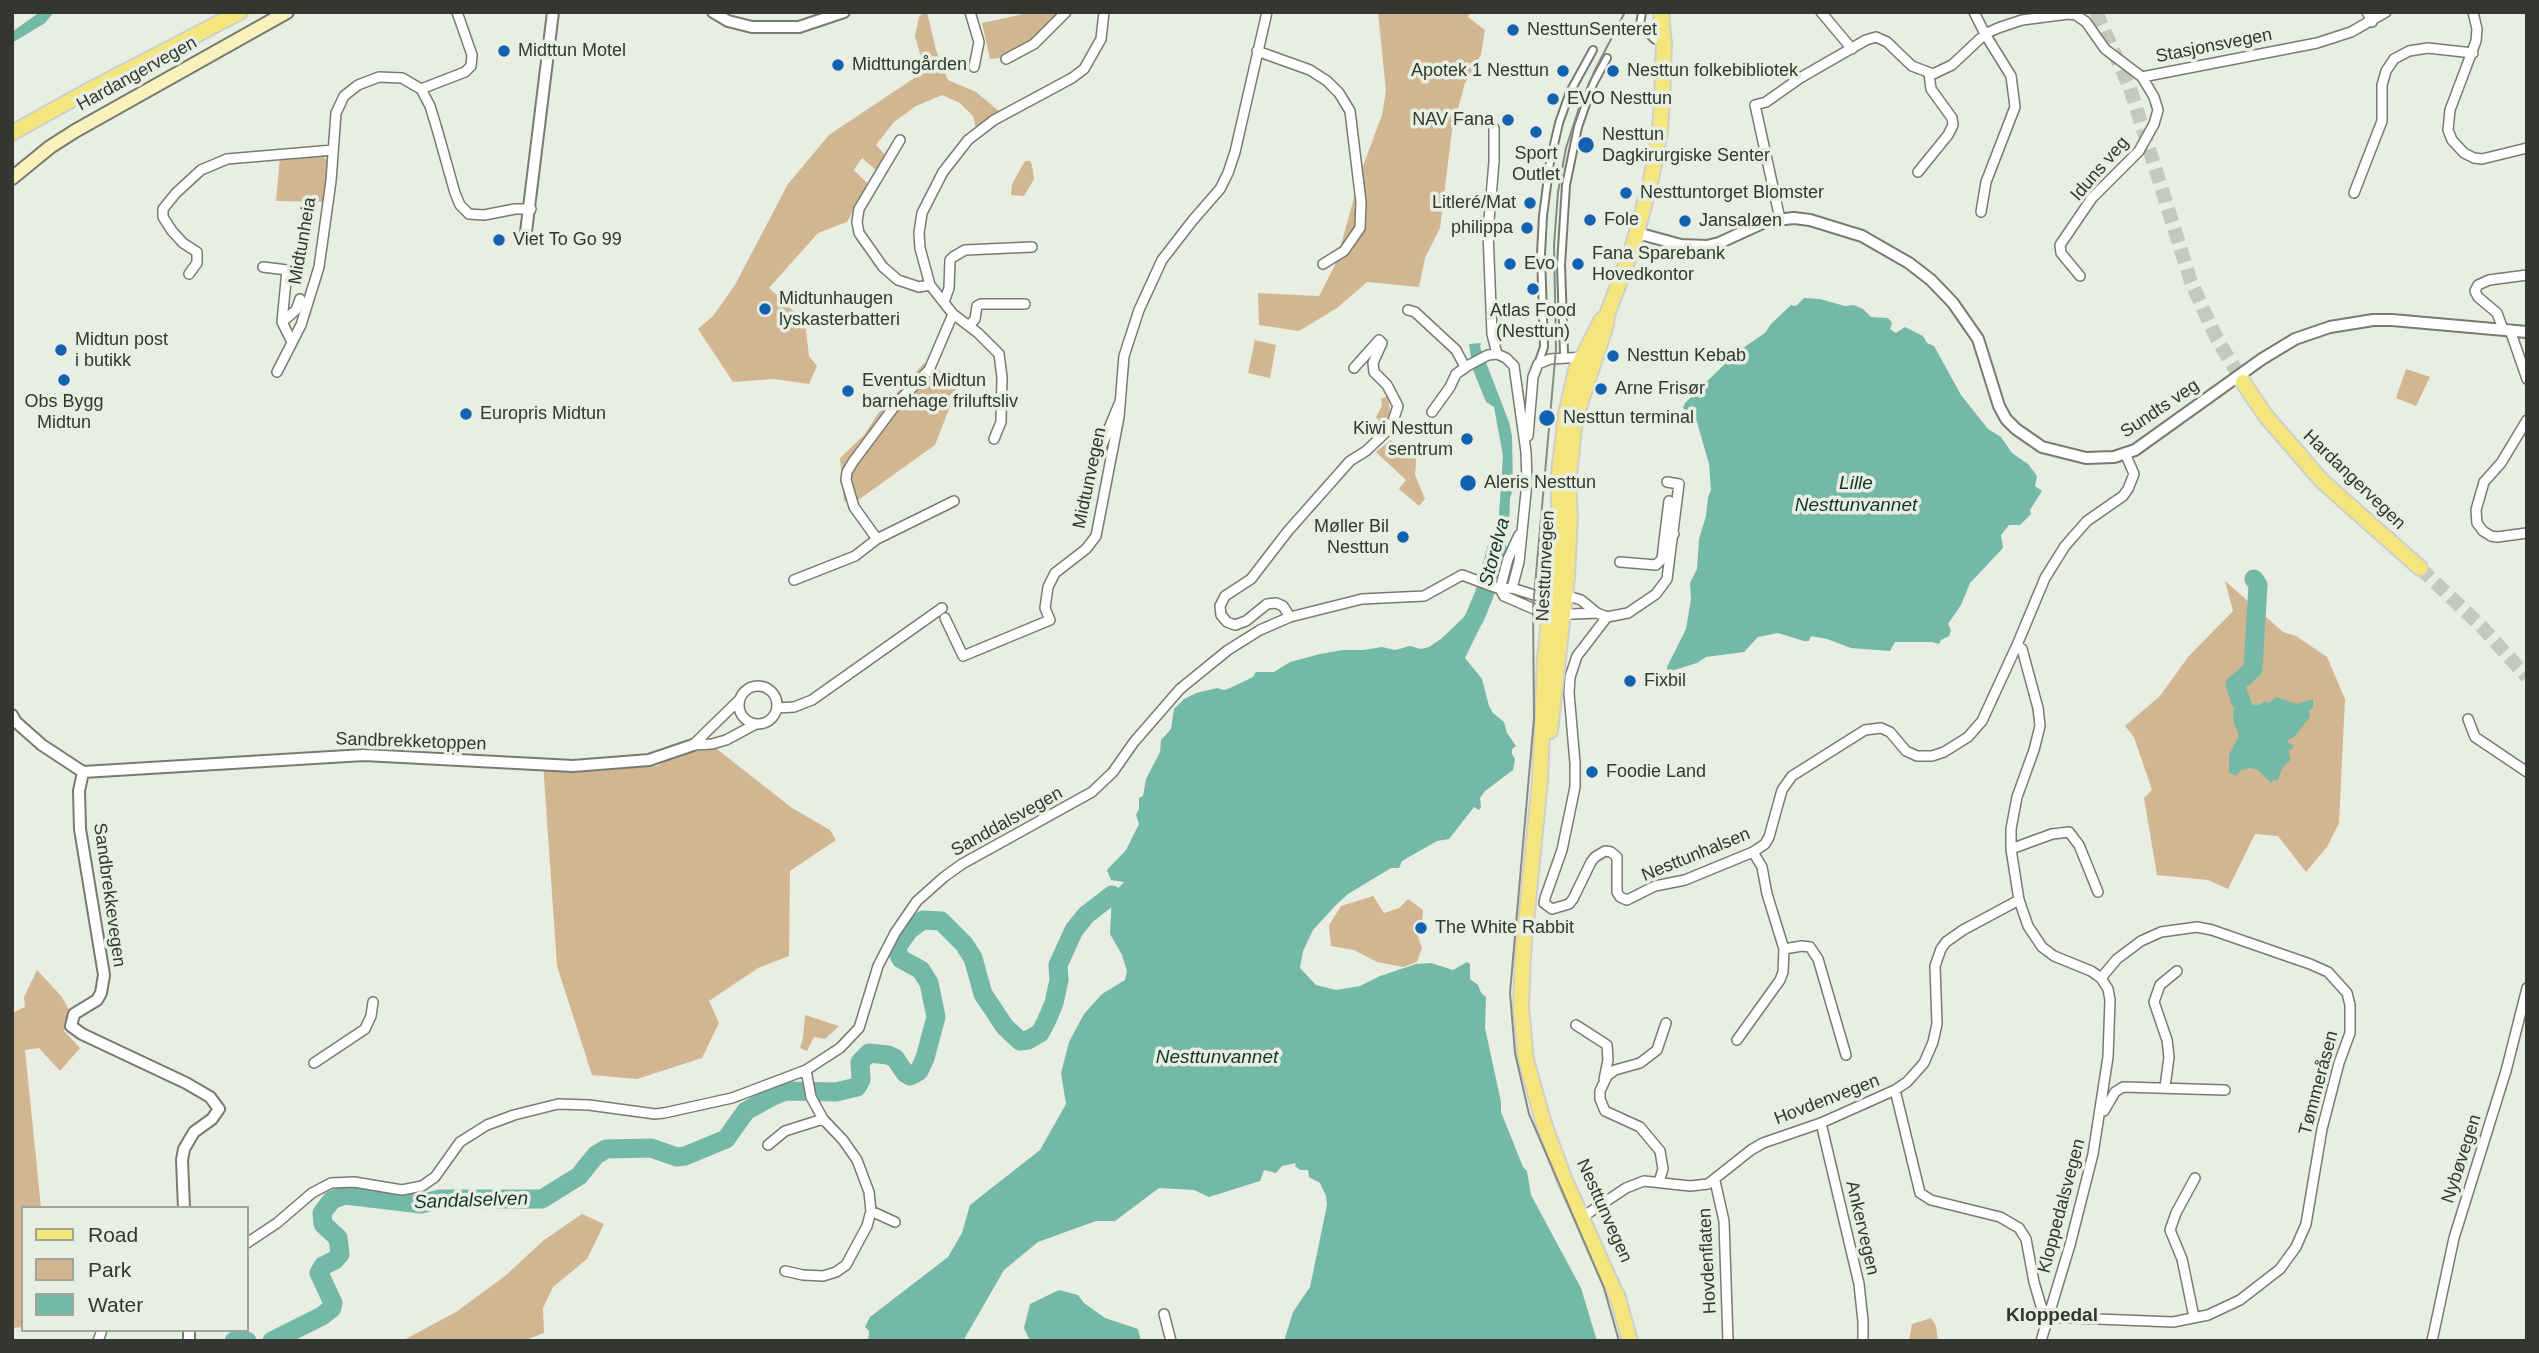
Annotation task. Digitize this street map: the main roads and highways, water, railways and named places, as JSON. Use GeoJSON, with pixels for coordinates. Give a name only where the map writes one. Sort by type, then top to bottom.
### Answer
{"type":"FeatureCollection","features":[{"type":"Feature","properties":{"kind":"main road","name":"Hardangervegen"},"geometry":{"type":"LineString","coordinates":[[12,133],[62,104],[240,12]]}},
{"type":"Feature","properties":{"kind":"main road","name":"Hardangervegen"},"geometry":{"type":"LineString","coordinates":[[12,178],[50,147],[75,131],[287,12]]}},
{"type":"Feature","properties":{"kind":"main road","name":"Nesttunvegen"},"geometry":{"type":"LineString","coordinates":[[1619,1301],[1549,1138],[1526,1060],[1521,1007],[1523,953],[1540,780],[1556,692],[1555,615],[1570,516],[1568,485],[1575,419],[1588,357],[1601,321],[1607,316],[1637,233],[1651,180],[1660,130],[1664,45],[1661,12]]}},
{"type":"Feature","properties":{"kind":"main road","name":"Nesttunvegen"},"geometry":{"type":"LineString","coordinates":[[1558,594],[1559,474],[1571,387],[1588,357]]}},
{"type":"Feature","properties":{"kind":"main road","name":"Hardangervegen"},"geometry":{"type":"LineString","coordinates":[[2243,382],[2265,415],[2322,481],[2420,568]]}},
{"type":"Feature","properties":{"kind":"main road","name":"Nesttunvegen"},"geometry":{"type":"LineString","coordinates":[[1549,1138],[1603,1250],[1630,1341]]}},
{"type":"Feature","properties":{"kind":"water"},"geometry":{"type":"Polygon","coordinates":[[[40,12],[54,12],[45,23],[12,43],[12,32],[40,12]]]}},
{"type":"Feature","properties":{"kind":"water","name":"Lille Nesttunvannet"},"geometry":{"type":"Polygon","coordinates":[[[1804,298],[1845,306],[1854,305],[1871,317],[1888,318],[1892,323],[1890,329],[1896,333],[1905,327],[1923,336],[1927,343],[1934,346],[1961,395],[1988,429],[2001,437],[2012,453],[2028,464],[2037,476],[2035,486],[2042,491],[2030,510],[2031,514],[2020,525],[2009,525],[2001,535],[2003,548],[1970,583],[1961,605],[1948,624],[1951,630],[1949,636],[1939,644],[1895,642],[1890,651],[1851,648],[1811,636],[1809,641],[1804,641],[1778,633],[1758,637],[1744,652],[1706,657],[1697,663],[1668,672],[1667,667],[1686,629],[1691,599],[1690,583],[1697,569],[1699,539],[1711,490],[1709,464],[1697,422],[1683,408],[1737,352],[1765,333],[1791,305],[1796,306],[1804,298]]]}},
{"type":"Feature","properties":{"kind":"water"},"geometry":{"type":"Polygon","coordinates":[[[1481,343],[1480,347],[1512,436],[1513,488],[1509,529],[1495,571],[1491,574],[1484,571],[1492,555],[1492,534],[1498,528],[1503,456],[1494,407],[1486,402],[1473,370],[1469,344],[1481,343]]]}},
{"type":"Feature","properties":{"kind":"water","name":"Nesttunvannet"},"geometry":{"type":"Polygon","coordinates":[[[1479,593],[1489,596],[1487,613],[1465,658],[1482,679],[1489,706],[1504,722],[1507,733],[1516,746],[1512,749],[1515,759],[1513,770],[1485,791],[1480,798],[1479,810],[1474,807],[1449,839],[1437,841],[1402,861],[1399,868],[1391,868],[1348,894],[1335,906],[1313,930],[1303,951],[1300,968],[1316,985],[1336,990],[1360,986],[1416,964],[1431,963],[1453,970],[1467,962],[1470,964],[1470,979],[1486,997],[1485,1028],[1501,1112],[1527,1171],[1531,1195],[1581,1288],[1597,1341],[1284,1341],[1293,1312],[1310,1287],[1327,1205],[1320,1183],[1309,1177],[1308,1170],[1300,1170],[1295,1166],[1296,1163],[1282,1166],[1276,1173],[1264,1170],[1260,1181],[1209,1197],[1194,1190],[1159,1188],[1115,1221],[1096,1221],[1038,1242],[1004,1270],[963,1341],[868,1341],[869,1331],[865,1327],[870,1317],[948,1257],[962,1233],[970,1205],[1040,1150],[1066,1104],[1061,1073],[1069,1042],[1084,1014],[1102,994],[1125,980],[1127,971],[1122,955],[1110,934],[1112,895],[1124,882],[1111,880],[1107,870],[1126,850],[1139,824],[1136,815],[1139,798],[1143,796],[1146,779],[1160,752],[1161,740],[1171,729],[1174,709],[1184,699],[1196,693],[1217,688],[1224,690],[1253,677],[1256,672],[1274,672],[1290,662],[1320,654],[1382,647],[1395,650],[1410,646],[1421,649],[1429,647],[1463,618],[1479,593]]]}},
{"type":"Feature","properties":{"kind":"water"},"geometry":{"type":"Polygon","coordinates":[[[2276,697],[2297,704],[2313,699],[2313,708],[2309,710],[2310,717],[2294,737],[2288,740],[2288,743],[2293,745],[2288,752],[2291,759],[2282,769],[2277,781],[2273,780],[2271,783],[2258,770],[2251,768],[2241,770],[2236,776],[2229,772],[2229,755],[2239,736],[2233,720],[2233,711],[2238,704],[2259,705],[2265,701],[2269,703],[2276,697]]]}},
{"type":"Feature","properties":{"kind":"water"},"geometry":{"type":"Polygon","coordinates":[[[1059,1290],[1078,1295],[1084,1303],[1105,1318],[1138,1329],[1141,1341],[1030,1341],[1024,1328],[1030,1304],[1059,1290]]]}},
{"type":"Feature","properties":{"kind":"waterway","name":"Storelva"},"geometry":{"type":"LineString","coordinates":[[1474,619],[1484,595],[1497,548]]}},
{"type":"Feature","properties":{"kind":"waterway"},"geometry":{"type":"LineString","coordinates":[[2242,704],[2235,685],[2253,669],[2258,585],[2254,579]]}},
{"type":"Feature","properties":{"kind":"waterway","name":"Sandalselven"},"geometry":{"type":"LineString","coordinates":[[272,1341],[322,1316],[332,1308],[333,1303],[319,1273],[323,1266],[340,1254],[338,1238],[323,1224],[322,1213],[332,1200],[345,1195],[421,1204],[440,1199],[542,1199],[579,1176],[596,1155],[606,1149],[651,1148],[677,1157],[685,1156],[726,1139],[746,1111],[785,1091],[836,1092],[857,1087],[861,1080],[860,1062],[869,1053],[895,1058],[910,1076],[919,1071],[925,1058],[936,1017],[929,983],[921,970],[901,959],[896,949],[909,930],[923,920],[941,921],[964,944],[973,958],[983,994],[1005,1027],[1020,1041],[1028,1040],[1040,1033],[1054,1003],[1059,980],[1058,965],[1074,930],[1086,915],[1112,895]]}},
{"type":"Feature","properties":{"kind":"waterway","name":"Sandalselven"},"geometry":{"type":"LineString","coordinates":[[234,1341],[247,1341]]}},
{"type":"Feature","properties":{"kind":"tunnel"},"geometry":{"type":"LineString","coordinates":[[2096,12],[2130,88],[2191,282],[2217,339],[2243,382]]}},
{"type":"Feature","properties":{"kind":"tunnel"},"geometry":{"type":"LineString","coordinates":[[2420,568],[2481,626],[2527,677]]}},
{"type":"Feature","properties":{"kind":"tram line"},"geometry":{"type":"LineString","coordinates":[[1619,1341],[1604,1288],[1529,1114],[1515,1053],[1510,993],[1534,718],[1533,608],[1556,349],[1554,245],[1558,192],[1566,148],[1580,105],[1625,12]]}},
{"type":"Feature","properties":{"kind":"place","name":"NesttunSenteret"},"geometry":{"type":"Point","coordinates":[1513,30]}},
{"type":"Feature","properties":{"kind":"place","name":"Midttun Motel"},"geometry":{"type":"Point","coordinates":[504,51]}},
{"type":"Feature","properties":{"kind":"place","name":"Midttungården"},"geometry":{"type":"Point","coordinates":[838,65]}},
{"type":"Feature","properties":{"kind":"place","name":"Apotek 1 Nesttun"},"geometry":{"type":"Point","coordinates":[1563,71]}},
{"type":"Feature","properties":{"kind":"place","name":"Nesttun folkebibliotek"},"geometry":{"type":"Point","coordinates":[1613,71]}},
{"type":"Feature","properties":{"kind":"place","name":"EVO Nesttun"},"geometry":{"type":"Point","coordinates":[1553,99]}},
{"type":"Feature","properties":{"kind":"place","name":"NAV Fana"},"geometry":{"type":"Point","coordinates":[1508,120]}},
{"type":"Feature","properties":{"kind":"place","name":"Sport Outlet"},"geometry":{"type":"Point","coordinates":[1536,132]}},
{"type":"Feature","properties":{"kind":"place","name":"Nesttun Dagkirurgiske Senter"},"geometry":{"type":"Point","coordinates":[1586,145]}},
{"type":"Feature","properties":{"kind":"place","name":"Nesttuntorget Blomster"},"geometry":{"type":"Point","coordinates":[1626,193]}},
{"type":"Feature","properties":{"kind":"place","name":"Litleré/Mat"},"geometry":{"type":"Point","coordinates":[1530,203]}},
{"type":"Feature","properties":{"kind":"place","name":"Fole"},"geometry":{"type":"Point","coordinates":[1590,220]}},
{"type":"Feature","properties":{"kind":"place","name":"Jansaløen"},"geometry":{"type":"Point","coordinates":[1685,221]}},
{"type":"Feature","properties":{"kind":"place","name":"philippa"},"geometry":{"type":"Point","coordinates":[1527,228]}},
{"type":"Feature","properties":{"kind":"place","name":"Viet To Go 99"},"geometry":{"type":"Point","coordinates":[499,240]}},
{"type":"Feature","properties":{"kind":"place","name":"Evo"},"geometry":{"type":"Point","coordinates":[1510,264]}},
{"type":"Feature","properties":{"kind":"place","name":"Fana Sparebank Hovedkontor"},"geometry":{"type":"Point","coordinates":[1578,264]}},
{"type":"Feature","properties":{"kind":"place","name":"Atlas Food (Nesttun)"},"geometry":{"type":"Point","coordinates":[1533,289]}},
{"type":"Feature","properties":{"kind":"place","name":"Midtunhaugen lyskasterbatteri"},"geometry":{"type":"Point","coordinates":[765,309]}},
{"type":"Feature","properties":{"kind":"place","name":"Midtun post i butikk"},"geometry":{"type":"Point","coordinates":[61,350]}},
{"type":"Feature","properties":{"kind":"place","name":"Nesttun Kebab"},"geometry":{"type":"Point","coordinates":[1613,356]}},
{"type":"Feature","properties":{"kind":"place","name":"Obs Bygg Midtun"},"geometry":{"type":"Point","coordinates":[64,380]}},
{"type":"Feature","properties":{"kind":"place","name":"Arne Frisør"},"geometry":{"type":"Point","coordinates":[1601,389]}},
{"type":"Feature","properties":{"kind":"place","name":"Eventus Midtun barnehage friluftsliv"},"geometry":{"type":"Point","coordinates":[848,391]}},
{"type":"Feature","properties":{"kind":"place","name":"Europris Midtun"},"geometry":{"type":"Point","coordinates":[466,414]}},
{"type":"Feature","properties":{"kind":"place","name":"Nesttun terminal"},"geometry":{"type":"Point","coordinates":[1547,418]}},
{"type":"Feature","properties":{"kind":"place","name":"Kiwi Nesttun sentrum"},"geometry":{"type":"Point","coordinates":[1467,439]}},
{"type":"Feature","properties":{"kind":"place","name":"Aleris Nesttun"},"geometry":{"type":"Point","coordinates":[1468,483]}},
{"type":"Feature","properties":{"kind":"place","name":"Møller Bil Nesttun"},"geometry":{"type":"Point","coordinates":[1403,537]}},
{"type":"Feature","properties":{"kind":"place","name":"Fixbil"},"geometry":{"type":"Point","coordinates":[1630,681]}},
{"type":"Feature","properties":{"kind":"place","name":"Foodie Land"},"geometry":{"type":"Point","coordinates":[1592,772]}},
{"type":"Feature","properties":{"kind":"place","name":"The White Rabbit"},"geometry":{"type":"Point","coordinates":[1421,928]}},
{"type":"Feature","properties":{"kind":"district","name":"Kloppedal"},"geometry":{"type":"Point","coordinates":[2052,1316]}}]}
